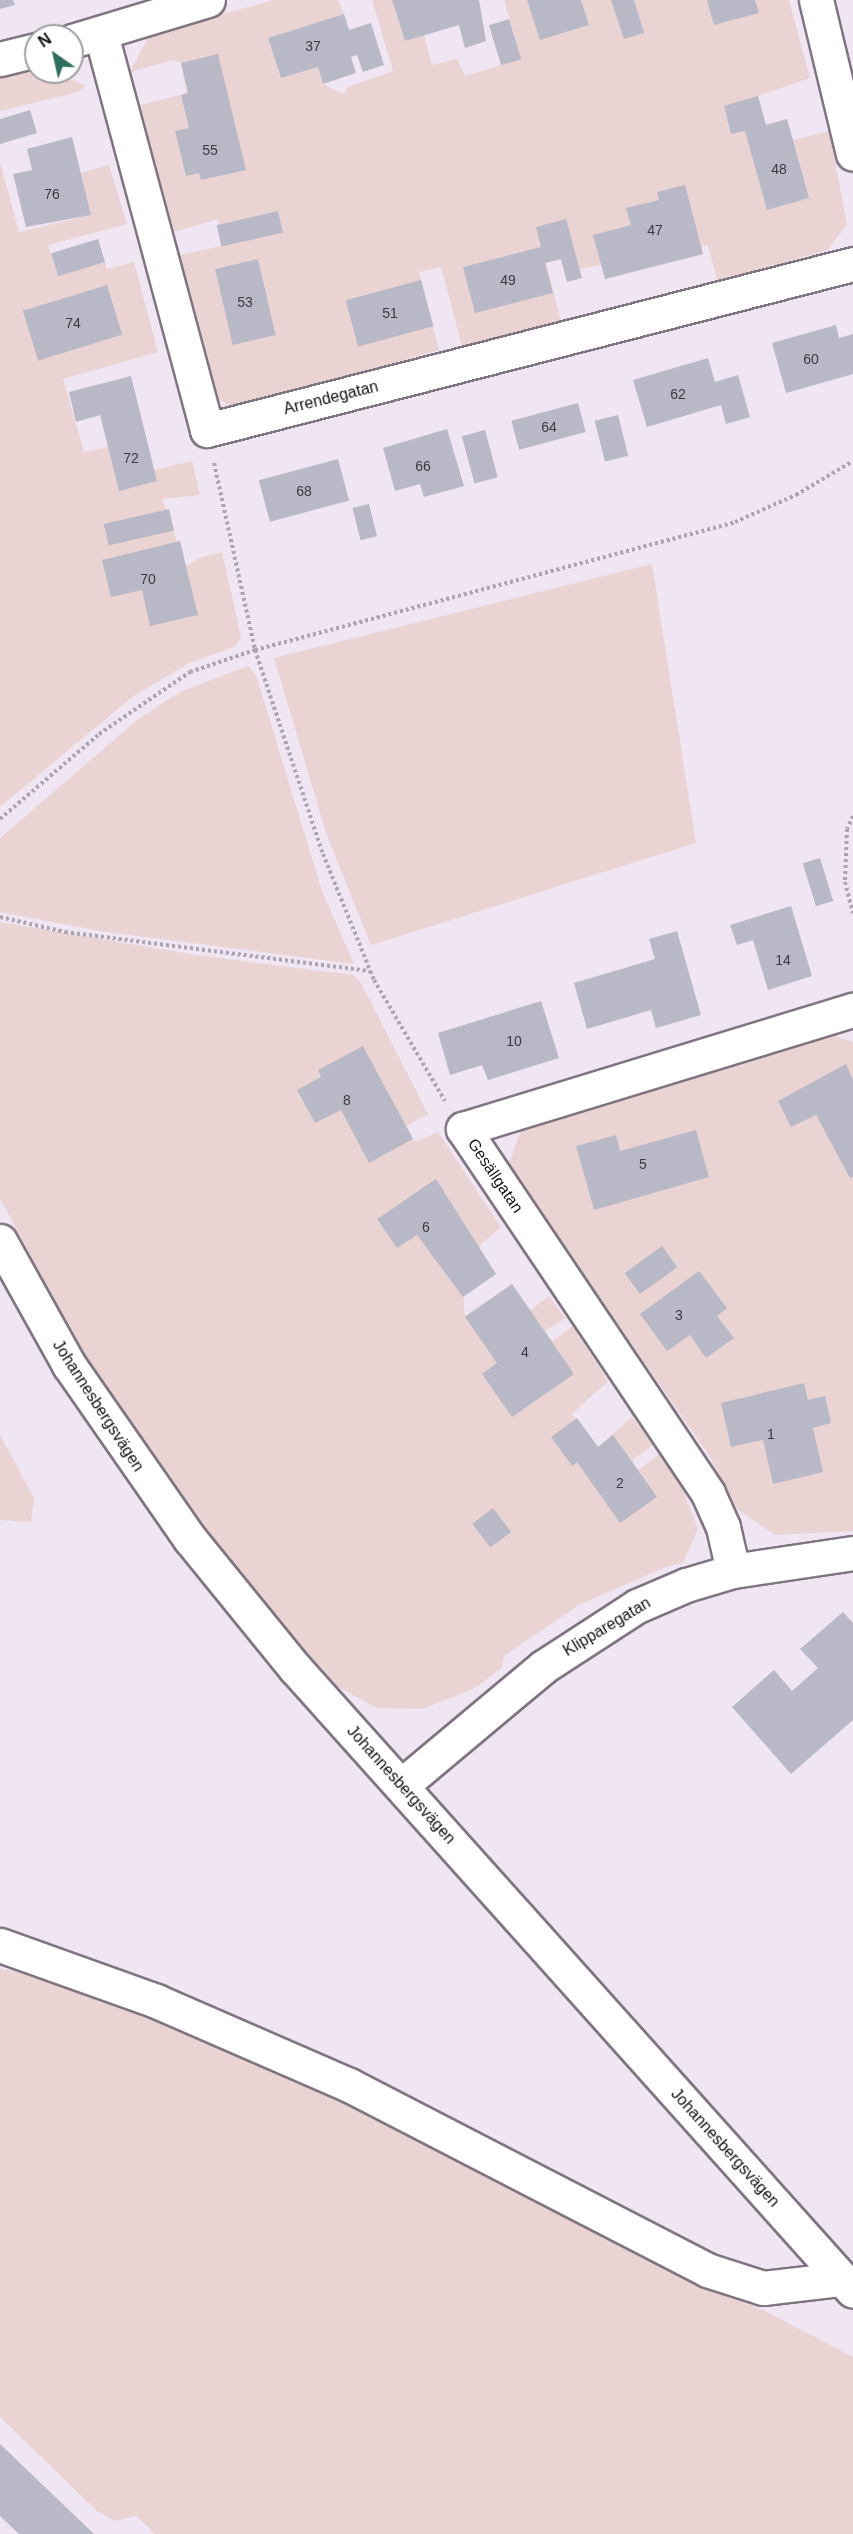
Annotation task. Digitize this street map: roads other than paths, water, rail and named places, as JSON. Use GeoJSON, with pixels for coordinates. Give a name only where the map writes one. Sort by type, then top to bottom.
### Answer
{"type":"FeatureCollection","features":[{"type":"Feature","properties":{"kind":"street"},"geometry":{"type":"LineString","coordinates":[[87,37],[208,0]]}},
{"type":"Feature","properties":{"kind":"street"},"geometry":{"type":"LineString","coordinates":[[816,0],[853,154]]}},
{"type":"Feature","properties":{"kind":"street","name":"Arrendegatan"},"geometry":{"type":"LineString","coordinates":[[87,37],[207,430],[853,264]]}},
{"type":"Feature","properties":{"kind":"street"},"geometry":{"type":"LineString","coordinates":[[0,59],[24,53]]}},
{"type":"Feature","properties":{"kind":"street","name":"Gesällgatan"},"geometry":{"type":"LineString","coordinates":[[734,1571],[723,1527],[708,1493],[463,1129],[853,1010]]}},
{"type":"Feature","properties":{"kind":"street","name":"Johannesbergsvägen"},"geometry":{"type":"LineString","coordinates":[[0,1241],[69,1365],[183,1530],[295,1668],[847,2285]]}},
{"type":"Feature","properties":{"kind":"street","name":"Klipparegatan"},"geometry":{"type":"LineString","coordinates":[[402,1785],[543,1666],[592,1632],[637,1606],[734,1571],[853,1553]]}},
{"type":"Feature","properties":{"kind":"street"},"geometry":{"type":"LineString","coordinates":[[0,1945],[156,2001],[338,2080],[707,2270],[763,2288],[847,2285]]}}]}
